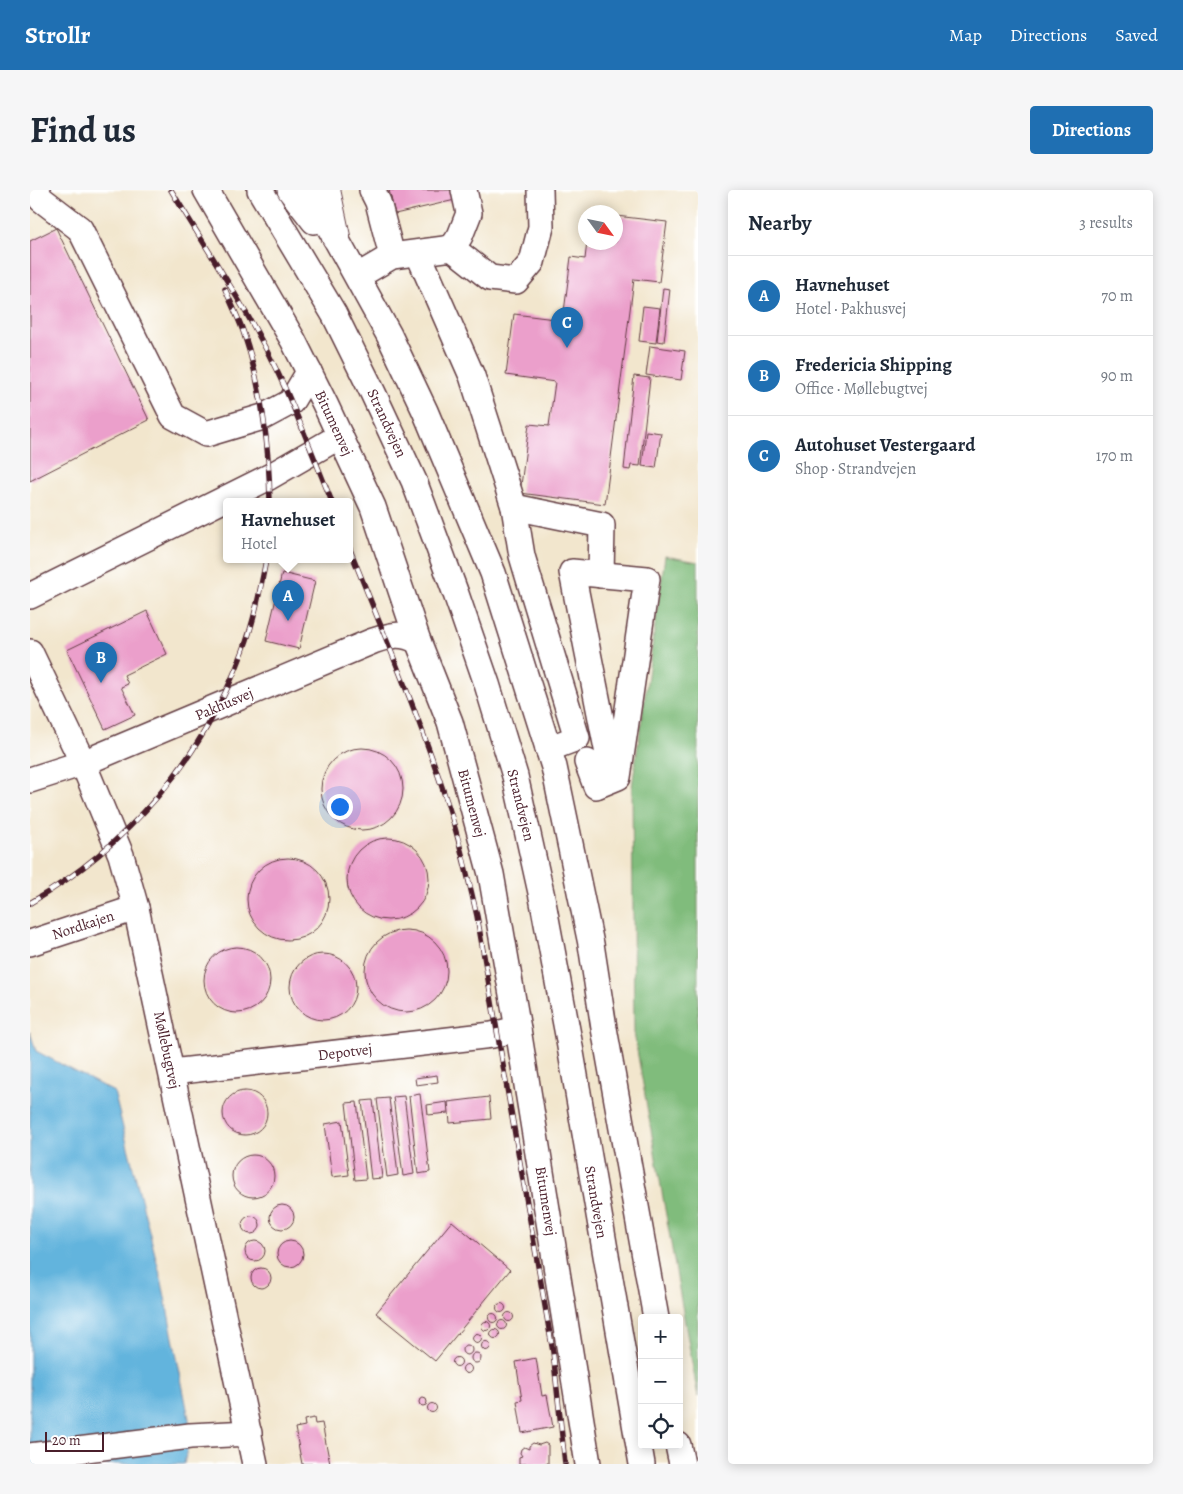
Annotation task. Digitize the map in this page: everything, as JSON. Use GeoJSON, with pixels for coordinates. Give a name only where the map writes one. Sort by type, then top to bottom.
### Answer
{"type":"FeatureCollection","features":[{"type":"Feature","properties":{"kind":"main road"},"geometry":{"type":"LineString","coordinates":[[326,190],[336,237]]}},
{"type":"Feature","properties":{"kind":"street"},"geometry":{"type":"LineString","coordinates":[[36,190],[41,199],[80,229],[173,416],[206,434],[264,416],[291,402],[309,372]]}},
{"type":"Feature","properties":{"kind":"street","name":"Bitumenvej"},"geometry":{"type":"LineString","coordinates":[[206,190],[280,317],[309,372],[373,507],[418,641],[450,722],[491,874],[588,1464]]}},
{"type":"Feature","properties":{"kind":"street","name":"Strandvejen"},"geometry":{"type":"LineString","coordinates":[[260,190],[334,314],[414,481],[487,684],[515,776],[542,897],[564,1016],[642,1464]]}},
{"type":"Feature","properties":{"kind":"street"},"geometry":{"type":"LineString","coordinates":[[290,190],[358,276]]}},
{"type":"Feature","properties":{"kind":"street"},"geometry":{"type":"LineString","coordinates":[[310,190],[358,276],[425,411],[492,573],[554,767],[591,944],[604,1028],[655,1314]]}},
{"type":"Feature","properties":{"kind":"street"},"geometry":{"type":"LineString","coordinates":[[372,190],[378,202],[392,256]]}},
{"type":"Feature","properties":{"kind":"street"},"geometry":{"type":"LineString","coordinates":[[452,248],[460,236],[469,213],[464,190]]}},
{"type":"Feature","properties":{"kind":"street"},"geometry":{"type":"LineString","coordinates":[[358,276],[392,256],[452,248],[490,278],[516,281],[532,262],[541,228],[540,190]]}},
{"type":"Feature","properties":{"kind":"street"},"geometry":{"type":"LineString","coordinates":[[418,253],[472,376],[514,507],[522,556],[577,738],[548,749]]}},
{"type":"Feature","properties":{"kind":"street"},"geometry":{"type":"LineString","coordinates":[[227,498],[269,477],[340,436]]}},
{"type":"Feature","properties":{"kind":"street"},"geometry":{"type":"LineString","coordinates":[[30,596],[223,500]]}},
{"type":"Feature","properties":{"kind":"street"},"geometry":{"type":"LineString","coordinates":[[514,507],[602,525],[601,574]]}},
{"type":"Feature","properties":{"kind":"street"},"geometry":{"type":"LineString","coordinates":[[587,762],[596,786],[618,777],[648,579],[572,572],[613,779]]}},
{"type":"Feature","properties":{"kind":"street","name":"Pakhusvej"},"geometry":{"type":"LineString","coordinates":[[30,780],[83,762],[373,641],[395,635],[407,636],[418,641]]}},
{"type":"Feature","properties":{"kind":"street","name":"Møllebugtvej"},"geometry":{"type":"LineString","coordinates":[[30,652],[83,762],[121,855],[136,908],[255,1464]]}},
{"type":"Feature","properties":{"kind":"street","name":"Nordkajen"},"geometry":{"type":"LineString","coordinates":[[30,943],[136,908]]}},
{"type":"Feature","properties":{"kind":"street","name":"Depotvej"},"geometry":{"type":"LineString","coordinates":[[172,1072],[492,1035],[518,1029]]}},
{"type":"Feature","properties":{"kind":"street"},"geometry":{"type":"LineString","coordinates":[[30,1456],[190,1436],[249,1433]]}},
{"type":"Feature","properties":{"kind":"street"},"geometry":{"type":"LineString","coordinates":[[679,1449],[682,1464]]}},
{"type":"Feature","properties":{"kind":"green space"},"geometry":{"type":"Polygon","coordinates":[[[665,556],[698,562],[698,1397],[634,1033],[632,787],[665,556]]]}},
{"type":"Feature","properties":{"kind":"water"},"geometry":{"type":"Polygon","coordinates":[[[30,1032],[36,1051],[114,1092],[162,1282],[189,1419],[190,1436],[184,1464],[30,1464],[30,1032]]]}},
{"type":"Feature","properties":{"kind":"building"},"geometry":{"type":"Polygon","coordinates":[[[389,190],[453,190],[455,200],[395,214],[389,190]]]}},
{"type":"Feature","properties":{"kind":"building"},"geometry":{"type":"Polygon","coordinates":[[[623,217],[667,222],[659,282],[634,279],[605,504],[520,493],[529,424],[549,426],[555,382],[506,375],[514,314],[563,320],[571,257],[585,259],[586,250],[623,250],[623,217]]]}},
{"type":"Feature","properties":{"kind":"building"},"geometry":{"type":"Polygon","coordinates":[[[56,228],[149,420],[30,481],[30,241],[56,228]]]}},
{"type":"Feature","properties":{"kind":"building"},"geometry":{"type":"Polygon","coordinates":[[[663,288],[670,289],[664,342],[657,341],[663,288]]]}},
{"type":"Feature","properties":{"kind":"building"},"geometry":{"type":"Polygon","coordinates":[[[643,306],[660,308],[656,343],[639,341],[643,306]]]}},
{"type":"Feature","properties":{"kind":"building"},"geometry":{"type":"Polygon","coordinates":[[[650,346],[685,351],[681,380],[646,375],[650,346]]]}},
{"type":"Feature","properties":{"kind":"building"},"geometry":{"type":"Polygon","coordinates":[[[634,376],[650,378],[640,466],[631,465],[630,470],[624,469],[634,376]]]}},
{"type":"Feature","properties":{"kind":"building"},"geometry":{"type":"Polygon","coordinates":[[[646,431],[661,433],[656,468],[642,466],[646,431]]]}},
{"type":"Feature","properties":{"kind":"building"},"geometry":{"type":"Polygon","coordinates":[[[282,573],[315,581],[299,649],[266,641],[282,573]]]}},
{"type":"Feature","properties":{"kind":"building"},"geometry":{"type":"Polygon","coordinates":[[[147,611],[167,654],[124,675],[128,684],[121,687],[135,715],[105,729],[67,650],[147,611]]]}},
{"type":"Feature","properties":{"kind":"building"},"geometry":{"type":"Polygon","coordinates":[[[362,748],[378,751],[391,760],[400,773],[403,789],[400,805],[391,818],[378,827],[362,830],[346,827],[333,818],[324,805],[321,789],[324,773],[333,760],[346,751],[362,748]]]}},
{"type":"Feature","properties":{"kind":"building"},"geometry":{"type":"Polygon","coordinates":[[[388,838],[404,841],[417,850],[426,863],[429,879],[426,895],[417,908],[404,917],[388,920],[372,917],[359,908],[350,895],[347,879],[350,863],[359,850],[372,841],[388,838]]]}},
{"type":"Feature","properties":{"kind":"building"},"geometry":{"type":"Polygon","coordinates":[[[288,858],[304,861],[317,870],[326,883],[329,899],[326,915],[317,928],[304,937],[288,940],[272,937],[259,928],[250,915],[247,899],[250,883],[259,870],[272,861],[288,858]]]}},
{"type":"Feature","properties":{"kind":"building"},"geometry":{"type":"Polygon","coordinates":[[[406,930],[422,933],[435,942],[444,955],[447,971],[444,987],[435,1000],[422,1009],[406,1012],[390,1009],[377,1000],[368,987],[365,971],[368,955],[377,942],[390,933],[406,930]]]}},
{"type":"Feature","properties":{"kind":"building"},"geometry":{"type":"Polygon","coordinates":[[[230,947],[244,947],[256,952],[265,961],[270,973],[268,993],[261,1004],[244,1013],[230,1013],[218,1008],[209,999],[204,987],[204,973],[209,961],[218,952],[230,947]]]}},
{"type":"Feature","properties":{"kind":"building"},"geometry":{"type":"Polygon","coordinates":[[[316,954],[330,954],[342,959],[351,968],[356,980],[354,1000],[347,1011],[330,1020],[316,1020],[304,1015],[295,1006],[290,994],[290,980],[295,968],[304,959],[316,954]]]}},
{"type":"Feature","properties":{"kind":"building"},"geometry":{"type":"Polygon","coordinates":[[[437,1075],[438,1082],[416,1085],[415,1078],[437,1075]]]}},
{"type":"Feature","properties":{"kind":"building"},"geometry":{"type":"Polygon","coordinates":[[[245,1091],[257,1095],[263,1101],[267,1113],[263,1125],[257,1131],[245,1135],[233,1131],[227,1125],[223,1113],[227,1101],[233,1095],[245,1091]]]}},
{"type":"Feature","properties":{"kind":"building"},"geometry":{"type":"Polygon","coordinates":[[[420,1094],[430,1172],[418,1174],[409,1096],[420,1094]]]}},
{"type":"Feature","properties":{"kind":"building"},"geometry":{"type":"Polygon","coordinates":[[[404,1096],[414,1174],[403,1176],[393,1097],[404,1096]]]}},
{"type":"Feature","properties":{"kind":"building"},"geometry":{"type":"Polygon","coordinates":[[[489,1097],[491,1119],[450,1123],[448,1102],[489,1097]]]}},
{"type":"Feature","properties":{"kind":"building"},"geometry":{"type":"Polygon","coordinates":[[[389,1098],[398,1175],[387,1177],[377,1099],[389,1098]]]}},
{"type":"Feature","properties":{"kind":"building"},"geometry":{"type":"Polygon","coordinates":[[[373,1100],[382,1178],[371,1179],[362,1101],[373,1100]]]}},
{"type":"Feature","properties":{"kind":"building"},"geometry":{"type":"Polygon","coordinates":[[[357,1102],[366,1179],[355,1180],[346,1103],[357,1102]]]}},
{"type":"Feature","properties":{"kind":"building"},"geometry":{"type":"Polygon","coordinates":[[[447,1102],[448,1113],[428,1115],[427,1105],[447,1102]]]}},
{"type":"Feature","properties":{"kind":"building"},"geometry":{"type":"Polygon","coordinates":[[[342,1121],[349,1175],[332,1177],[325,1124],[342,1121]]]}},
{"type":"Feature","properties":{"kind":"building"},"geometry":{"type":"Polygon","coordinates":[[[257,1155],[265,1158],[271,1164],[274,1176],[271,1188],[265,1194],[249,1197],[241,1194],[235,1188],[232,1172],[235,1164],[241,1158],[257,1155]]]}},
{"type":"Feature","properties":{"kind":"building"},"geometry":{"type":"Polygon","coordinates":[[[282,1205],[291,1208],[294,1217],[291,1226],[282,1229],[273,1226],[270,1217],[273,1208],[282,1205]]]}},
{"type":"Feature","properties":{"kind":"building"},"geometry":{"type":"Polygon","coordinates":[[[247,1216],[255,1216],[260,1221],[258,1232],[247,1234],[242,1229],[242,1221],[247,1216]]]}},
{"type":"Feature","properties":{"kind":"building"},"geometry":{"type":"Polygon","coordinates":[[[452,1221],[510,1270],[435,1361],[376,1313],[452,1221]]]}},
{"type":"Feature","properties":{"kind":"building"},"geometry":{"type":"Polygon","coordinates":[[[251,1241],[259,1241],[265,1247],[265,1255],[259,1261],[251,1261],[245,1255],[245,1247],[251,1241]]]}},
{"type":"Feature","properties":{"kind":"building"},"geometry":{"type":"Polygon","coordinates":[[[290,1241],[299,1245],[303,1254],[299,1263],[290,1267],[281,1263],[277,1254],[281,1245],[290,1241]]]}},
{"type":"Feature","properties":{"kind":"building"},"geometry":{"type":"Polygon","coordinates":[[[257,1268],[265,1268],[271,1274],[271,1282],[265,1288],[257,1288],[251,1282],[251,1274],[257,1268]]]}},
{"type":"Feature","properties":{"kind":"building"},"geometry":{"type":"Polygon","coordinates":[[[501,1303],[506,1308],[501,1313],[496,1308],[501,1303]]]}},
{"type":"Feature","properties":{"kind":"building"},"geometry":{"type":"Polygon","coordinates":[[[509,1312],[514,1317],[509,1322],[504,1317],[509,1312]]]}},
{"type":"Feature","properties":{"kind":"building"},"geometry":{"type":"Polygon","coordinates":[[[493,1313],[498,1318],[493,1323],[488,1318],[493,1313]]]}},
{"type":"Feature","properties":{"kind":"building"},"geometry":{"type":"Polygon","coordinates":[[[502,1320],[507,1325],[502,1330],[497,1325],[502,1320]]]}},
{"type":"Feature","properties":{"kind":"building"},"geometry":{"type":"Polygon","coordinates":[[[486,1321],[491,1326],[486,1331],[481,1326],[486,1321]]]}},
{"type":"Feature","properties":{"kind":"building"},"geometry":{"type":"Polygon","coordinates":[[[495,1329],[500,1334],[495,1339],[490,1334],[495,1329]]]}},
{"type":"Feature","properties":{"kind":"building"},"geometry":{"type":"Polygon","coordinates":[[[477,1333],[482,1338],[477,1343],[472,1338],[477,1333]]]}},
{"type":"Feature","properties":{"kind":"building"},"geometry":{"type":"Polygon","coordinates":[[[486,1341],[491,1346],[486,1351],[481,1346],[486,1341]]]}},
{"type":"Feature","properties":{"kind":"building"},"geometry":{"type":"Polygon","coordinates":[[[467,1345],[472,1350],[467,1355],[462,1350],[467,1345]]]}},
{"type":"Feature","properties":{"kind":"building"},"geometry":{"type":"Polygon","coordinates":[[[476,1353],[481,1358],[476,1363],[471,1358],[476,1353]]]}},
{"type":"Feature","properties":{"kind":"building"},"geometry":{"type":"Polygon","coordinates":[[[457,1357],[462,1362],[457,1367],[452,1362],[457,1357]]]}},
{"type":"Feature","properties":{"kind":"building"},"geometry":{"type":"Polygon","coordinates":[[[536,1358],[542,1396],[547,1395],[553,1427],[522,1433],[517,1401],[522,1400],[516,1362],[536,1358]]]}},
{"type":"Feature","properties":{"kind":"building"},"geometry":{"type":"Polygon","coordinates":[[[467,1364],[472,1369],[467,1374],[462,1369],[467,1364]]]}},
{"type":"Feature","properties":{"kind":"building"},"geometry":{"type":"Polygon","coordinates":[[[423,1398],[427,1402],[423,1406],[419,1402],[423,1398]]]}},
{"type":"Feature","properties":{"kind":"building"},"geometry":{"type":"Polygon","coordinates":[[[432,1404],[436,1408],[432,1412],[428,1408],[432,1404]]]}},
{"type":"Feature","properties":{"kind":"building"},"geometry":{"type":"Polygon","coordinates":[[[314,1418],[315,1424],[322,1423],[330,1464],[302,1464],[295,1428],[305,1426],[304,1420],[314,1418]]]}},
{"type":"Feature","properties":{"kind":"building"},"geometry":{"type":"Polygon","coordinates":[[[533,1443],[539,1445],[545,1443],[548,1445],[548,1464],[519,1464],[519,1457],[522,1456],[520,1453],[521,1449],[524,1447],[529,1449],[529,1446],[533,1443]]]}},
{"type":"Feature","properties":{"kind":"railway"},"geometry":{"type":"LineString","coordinates":[[171,190],[237,298],[274,365],[290,398],[330,498]]}},
{"type":"Feature","properties":{"kind":"railway"},"geometry":{"type":"LineString","coordinates":[[225,289],[243,331],[260,394],[266,437],[270,498]]}},
{"type":"Feature","properties":{"kind":"railway"},"geometry":{"type":"LineString","coordinates":[[353,557],[424,735],[455,828],[477,916],[553,1352],[565,1464]]}},
{"type":"Feature","properties":{"kind":"railway"},"geometry":{"type":"LineString","coordinates":[[30,903],[66,880],[99,855],[158,796],[184,763],[207,728],[243,651],[254,618],[265,563]]}},
{"type":"Feature","properties":{"kind":"place","name":"Autohuset Vestergaard"},"geometry":{"type":"Point","coordinates":[567,348]}},
{"type":"Feature","properties":{"kind":"place","name":"Havnehuset"},"geometry":{"type":"Point","coordinates":[288,621]}},
{"type":"Feature","properties":{"kind":"place","name":"Fredericia Shipping"},"geometry":{"type":"Point","coordinates":[101,683]}}]}
